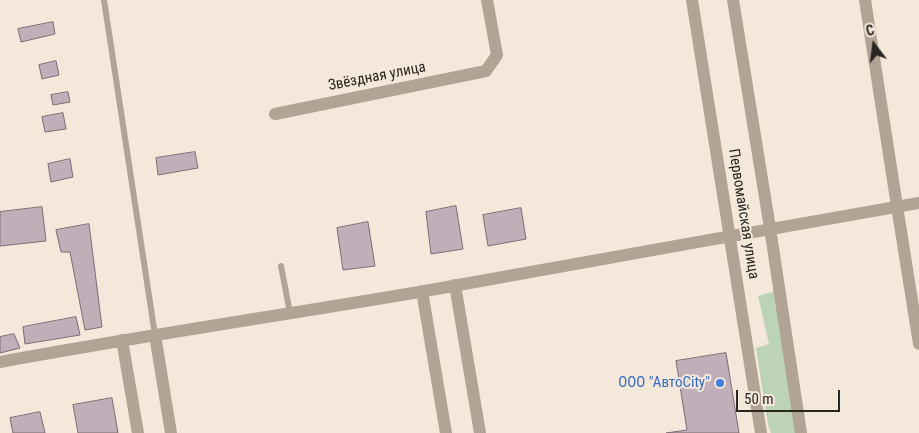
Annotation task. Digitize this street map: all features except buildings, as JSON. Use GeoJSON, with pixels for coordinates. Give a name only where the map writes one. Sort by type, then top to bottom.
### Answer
{"type":"FeatureCollection","features":[{"type":"Feature","properties":{"kind":"street","name":"Звёздная улица"},"geometry":{"type":"LineString","coordinates":[[274,114],[486,71],[497,55],[487,0]]}},
{"type":"Feature","properties":{"kind":"street","name":"Первомайская улица"},"geometry":{"type":"LineString","coordinates":[[692,0],[761,433]]}},
{"type":"Feature","properties":{"kind":"street","name":"Первомайская улица"},"geometry":{"type":"LineString","coordinates":[[733,0],[801,433]]}},
{"type":"Feature","properties":{"kind":"street"},"geometry":{"type":"LineString","coordinates":[[865,0],[919,344]]}},
{"type":"Feature","properties":{"kind":"street"},"geometry":{"type":"LineString","coordinates":[[0,362],[422,291],[919,203]]}},
{"type":"Feature","properties":{"kind":"street"},"geometry":{"type":"LineString","coordinates":[[455,285],[480,433]]}},
{"type":"Feature","properties":{"kind":"street"},"geometry":{"type":"LineString","coordinates":[[422,291],[446,433]]}},
{"type":"Feature","properties":{"kind":"street"},"geometry":{"type":"LineString","coordinates":[[155,335],[172,433]]}},
{"type":"Feature","properties":{"kind":"street"},"geometry":{"type":"LineString","coordinates":[[122,340],[138,433]]}},
{"type":"Feature","properties":{"kind":"lane"},"geometry":{"type":"LineString","coordinates":[[104,0],[155,335]]}},
{"type":"Feature","properties":{"kind":"lane"},"geometry":{"type":"LineString","coordinates":[[281,266],[290,312]]}},
{"type":"Feature","properties":{"kind":"green space"},"geometry":{"type":"Polygon","coordinates":[[[776,291],[803,433],[771,433],[768,424],[756,348],[769,344],[758,296],[776,291]]]}},
{"type":"Feature","properties":{"kind":"place","name":"OOO \"АвтоCity\""},"geometry":{"type":"Point","coordinates":[720,383]}}]}
